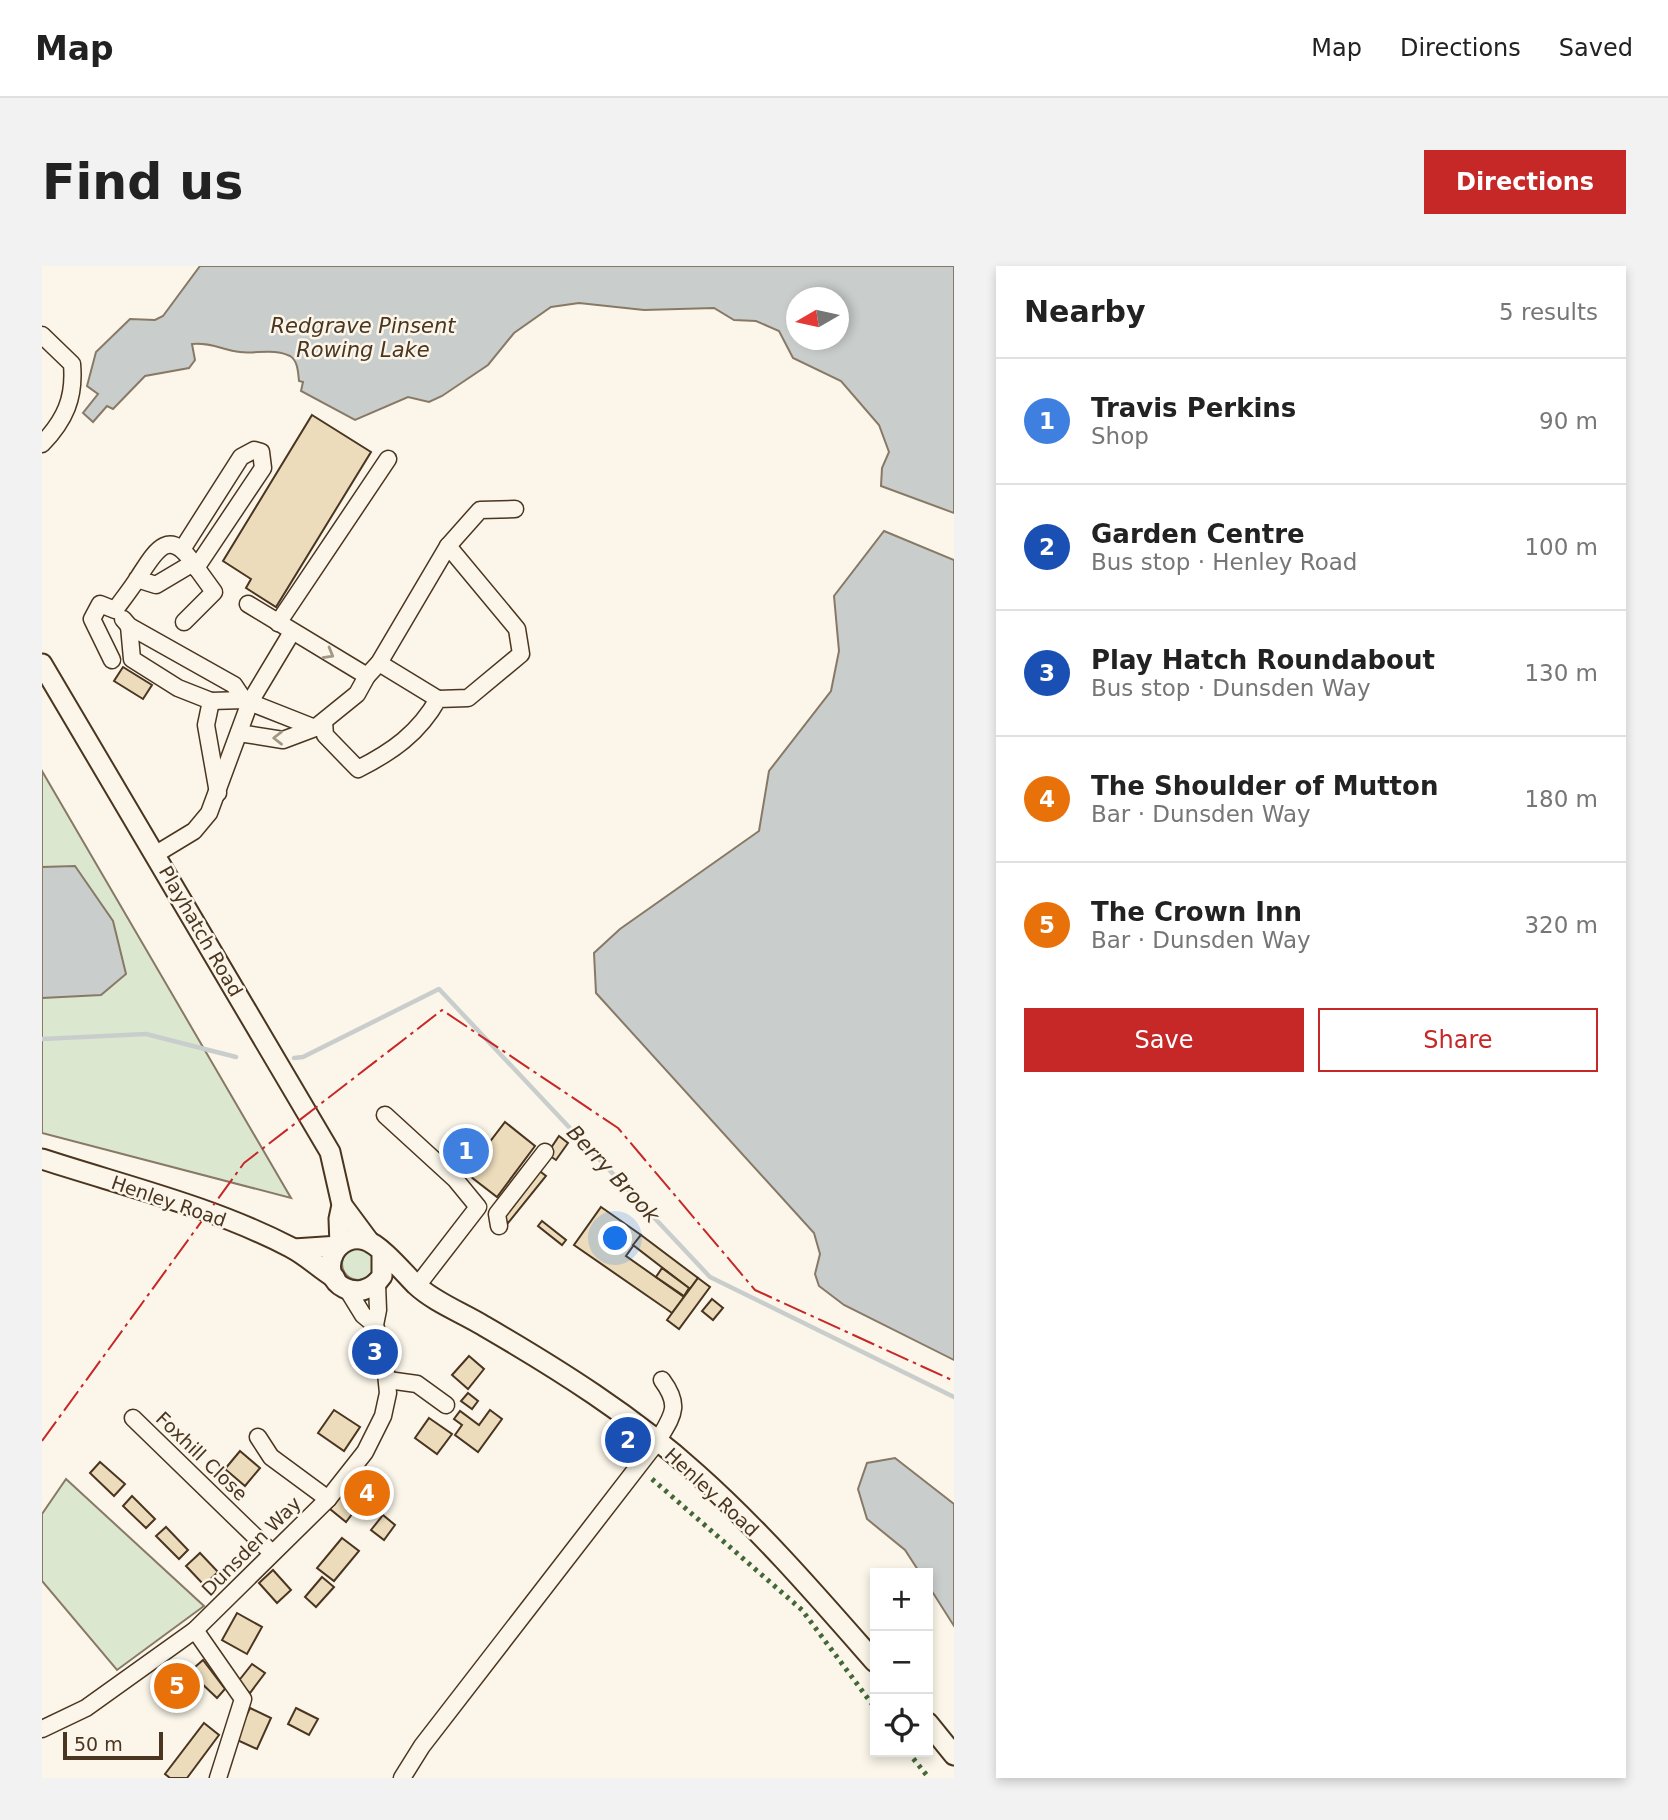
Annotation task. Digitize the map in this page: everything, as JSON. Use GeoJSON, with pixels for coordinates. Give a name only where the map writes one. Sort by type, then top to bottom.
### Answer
{"type":"FeatureCollection","features":[{"type":"Feature","properties":{"kind":"main road","name":"Playhatch Road"},"geometry":{"type":"LineString","coordinates":[[42,664],[330,1152],[342,1205],[339,1219],[340,1245]]}},
{"type":"Feature","properties":{"kind":"main road","name":"Henley Road"},"geometry":{"type":"LineString","coordinates":[[42,1159],[211,1214],[294,1249],[341,1284]]}},
{"type":"Feature","properties":{"kind":"main road","name":"Playhatch Road"},"geometry":{"type":"LineString","coordinates":[[342,1205],[375,1247]]}},
{"type":"Feature","properties":{"kind":"main road"},"geometry":{"type":"LineString","coordinates":[[353,1239],[375,1247],[384,1269],[377,1283],[359,1292],[341,1284],[331,1265],[340,1245],[353,1239]]}},
{"type":"Feature","properties":{"kind":"main road","name":"Henley Road"},"geometry":{"type":"LineString","coordinates":[[294,1249],[340,1245]]}},
{"type":"Feature","properties":{"kind":"main road","name":"Henley Road"},"geometry":{"type":"LineString","coordinates":[[375,1247],[417,1286],[612,1405],[695,1472],[742,1517],[870,1657]]}},
{"type":"Feature","properties":{"kind":"main road","name":"Henley Road"},"geometry":{"type":"LineString","coordinates":[[377,1283],[417,1286]]}},
{"type":"Feature","properties":{"kind":"main road"},"geometry":{"type":"LineString","coordinates":[[933,1729],[954,1755]]}},
{"type":"Feature","properties":{"kind":"street"},"geometry":{"type":"LineString","coordinates":[[42,335],[72,364],[74,383],[71,403],[57,428],[42,444]]}},
{"type":"Feature","properties":{"kind":"street"},"geometry":{"type":"LineString","coordinates":[[137,579],[156,585],[194,566],[262,468],[261,452],[254,450],[241,457],[183,548]]}},
{"type":"Feature","properties":{"kind":"street"},"geometry":{"type":"LineString","coordinates":[[156,854],[194,831],[209,813],[239,733],[247,701],[285,627],[388,459]]}},
{"type":"Feature","properties":{"kind":"street"},"geometry":{"type":"LineString","coordinates":[[239,733],[283,740],[319,725],[357,694],[367,676],[379,663],[448,546],[480,510],[515,509]]}},
{"type":"Feature","properties":{"kind":"street"},"geometry":{"type":"LineString","coordinates":[[115,610],[156,549],[170,544],[183,548],[214,592],[184,622]]}},
{"type":"Feature","properties":{"kind":"street"},"geometry":{"type":"LineString","coordinates":[[379,663],[438,699],[468,698],[521,654],[517,629],[448,546]]}},
{"type":"Feature","properties":{"kind":"street"},"geometry":{"type":"LineString","coordinates":[[112,660],[92,619],[100,604],[115,610],[129,626],[234,685],[247,701]]}},
{"type":"Feature","properties":{"kind":"street"},"geometry":{"type":"LineString","coordinates":[[248,604],[367,676]]}},
{"type":"Feature","properties":{"kind":"street"},"geometry":{"type":"LineString","coordinates":[[129,626],[132,659],[178,688],[211,701],[247,701],[319,725],[358,769],[390,753],[426,720],[438,699]]}},
{"type":"Feature","properties":{"kind":"street"},"geometry":{"type":"LineString","coordinates":[[211,701],[206,724],[218,793]]}},
{"type":"Feature","properties":{"kind":"street"},"geometry":{"type":"LineString","coordinates":[[385,1115],[455,1179],[478,1207],[417,1286]]}},
{"type":"Feature","properties":{"kind":"street"},"geometry":{"type":"LineString","coordinates":[[499,1226],[497,1214],[545,1152]]}},
{"type":"Feature","properties":{"kind":"street","name":"Dunsden Way"},"geometry":{"type":"LineString","coordinates":[[42,1728],[86,1708],[195,1630],[328,1499],[375,1435],[383,1416],[388,1380],[375,1325],[378,1310],[377,1283]]}},
{"type":"Feature","properties":{"kind":"street","name":"Dunsden Way"},"geometry":{"type":"LineString","coordinates":[[341,1284],[363,1315],[375,1325]]}},
{"type":"Feature","properties":{"kind":"street"},"geometry":{"type":"LineString","coordinates":[[388,1380],[417,1384],[446,1405]]}},
{"type":"Feature","properties":{"kind":"street"},"geometry":{"type":"LineString","coordinates":[[402,1778],[422,1746],[657,1442],[673,1414],[673,1396],[662,1380]]}},
{"type":"Feature","properties":{"kind":"street","name":"Foxhill Close"},"geometry":{"type":"LineString","coordinates":[[132,1418],[272,1553]]}},
{"type":"Feature","properties":{"kind":"street"},"geometry":{"type":"LineString","coordinates":[[258,1437],[271,1457],[328,1499]]}},
{"type":"Feature","properties":{"kind":"street"},"geometry":{"type":"LineString","coordinates":[[195,1630],[243,1699],[218,1778]]}},
{"type":"Feature","properties":{"kind":"green space"},"geometry":{"type":"Polygon","coordinates":[[[42,771],[291,1198],[42,1133],[42,771]]]}},
{"type":"Feature","properties":{"kind":"green space"},"geometry":{"type":"Polygon","coordinates":[[[358,1248],[369,1253],[374,1264],[369,1275],[358,1280],[347,1275],[342,1264],[347,1253],[358,1248]]]}},
{"type":"Feature","properties":{"kind":"green space"},"geometry":{"type":"Polygon","coordinates":[[[66,1479],[204,1606],[117,1670],[42,1581],[42,1514],[66,1479]]]}},
{"type":"Feature","properties":{"kind":"water","name":"Redgrave Pinsent Rowing Lake"},"geometry":{"type":"Polygon","coordinates":[[[200,266],[954,266],[954,513],[881,486],[882,468],[889,452],[879,425],[841,381],[793,358],[789,350],[849,350],[849,287],[786,287],[786,344],[779,331],[756,321],[734,320],[714,308],[644,310],[579,303],[551,307],[514,333],[488,365],[442,396],[429,402],[408,397],[355,420],[301,391],[303,382],[299,381],[296,364],[290,356],[278,352],[240,352],[205,344],[192,344],[195,360],[189,368],[145,376],[113,409],[107,406],[93,422],[83,413],[98,394],[87,386],[96,352],[130,319],[155,320],[163,316],[200,266]]]}},
{"type":"Feature","properties":{"kind":"water"},"geometry":{"type":"Polygon","coordinates":[[[884,531],[954,560],[954,1360],[844,1305],[819,1286],[815,1274],[820,1254],[814,1233],[596,993],[594,953],[620,929],[759,831],[769,771],[831,691],[839,651],[834,596],[884,531]]]}},
{"type":"Feature","properties":{"kind":"water"},"geometry":{"type":"Polygon","coordinates":[[[75,866],[113,921],[126,974],[101,995],[42,998],[42,867],[75,866]]]}},
{"type":"Feature","properties":{"kind":"water"},"geometry":{"type":"Polygon","coordinates":[[[895,1458],[954,1504],[954,1626],[933,1593],[933,1568],[917,1568],[905,1550],[867,1519],[858,1489],[867,1463],[895,1458]]]}},
{"type":"Feature","properties":{"kind":"building"},"geometry":{"type":"Polygon","coordinates":[[[312,415],[371,452],[276,607],[246,588],[251,579],[223,561],[312,415]]]}},
{"type":"Feature","properties":{"kind":"building"},"geometry":{"type":"Polygon","coordinates":[[[123,667],[152,685],[143,699],[114,681],[123,667]]]}},
{"type":"Feature","properties":{"kind":"building"},"geometry":{"type":"Polygon","coordinates":[[[505,1122],[535,1146],[497,1197],[466,1173],[505,1122]]]}},
{"type":"Feature","properties":{"kind":"building"},"geometry":{"type":"Polygon","coordinates":[[[559,1136],[568,1143],[556,1160],[547,1154],[559,1136]]]}},
{"type":"Feature","properties":{"kind":"building"},"geometry":{"type":"Polygon","coordinates":[[[537,1169],[546,1176],[508,1223],[499,1215],[537,1169]]]}},
{"type":"Feature","properties":{"kind":"building"},"geometry":{"type":"Polygon","coordinates":[[[601,1207],[641,1235],[626,1256],[684,1297],[672,1313],[574,1245],[601,1207]]]}},
{"type":"Feature","properties":{"kind":"building"},"geometry":{"type":"Polygon","coordinates":[[[542,1221],[566,1240],[562,1245],[538,1226],[542,1221]]]}},
{"type":"Feature","properties":{"kind":"building"},"geometry":{"type":"Polygon","coordinates":[[[641,1235],[698,1278],[690,1289],[633,1245],[641,1235]]]}},
{"type":"Feature","properties":{"kind":"building"},"geometry":{"type":"Polygon","coordinates":[[[662,1268],[689,1288],[684,1296],[656,1277],[662,1268]]]}},
{"type":"Feature","properties":{"kind":"building"},"geometry":{"type":"Polygon","coordinates":[[[698,1278],[710,1287],[679,1329],[667,1320],[698,1278]]]}},
{"type":"Feature","properties":{"kind":"building"},"geometry":{"type":"Polygon","coordinates":[[[712,1299],[723,1308],[713,1320],[702,1311],[712,1299]]]}},
{"type":"Feature","properties":{"kind":"building"},"geometry":{"type":"Polygon","coordinates":[[[469,1356],[484,1369],[468,1389],[452,1375],[469,1356]]]}},
{"type":"Feature","properties":{"kind":"building"},"geometry":{"type":"Polygon","coordinates":[[[468,1393],[478,1401],[472,1409],[461,1401],[468,1393]]]}},
{"type":"Feature","properties":{"kind":"building"},"geometry":{"type":"Polygon","coordinates":[[[334,1410],[360,1427],[344,1451],[318,1433],[334,1410]]]}},
{"type":"Feature","properties":{"kind":"building"},"geometry":{"type":"Polygon","coordinates":[[[490,1410],[502,1419],[478,1452],[455,1435],[462,1425],[454,1419],[460,1411],[479,1425],[490,1410]]]}},
{"type":"Feature","properties":{"kind":"building"},"geometry":{"type":"Polygon","coordinates":[[[429,1418],[452,1434],[437,1454],[415,1438],[429,1418]]]}},
{"type":"Feature","properties":{"kind":"building"},"geometry":{"type":"Polygon","coordinates":[[[240,1451],[260,1468],[245,1486],[225,1469],[240,1451]]]}},
{"type":"Feature","properties":{"kind":"building"},"geometry":{"type":"Polygon","coordinates":[[[100,1462],[125,1484],[114,1496],[90,1473],[100,1462]]]}},
{"type":"Feature","properties":{"kind":"building"},"geometry":{"type":"Polygon","coordinates":[[[363,1465],[380,1477],[346,1522],[330,1509],[363,1465]]]}},
{"type":"Feature","properties":{"kind":"building"},"geometry":{"type":"Polygon","coordinates":[[[132,1496],[155,1519],[146,1528],[123,1506],[132,1496]]]}},
{"type":"Feature","properties":{"kind":"building"},"geometry":{"type":"Polygon","coordinates":[[[383,1515],[395,1525],[384,1540],[371,1530],[383,1515]]]}},
{"type":"Feature","properties":{"kind":"building"},"geometry":{"type":"Polygon","coordinates":[[[166,1527],[188,1550],[179,1559],[156,1536],[166,1527]]]}},
{"type":"Feature","properties":{"kind":"building"},"geometry":{"type":"Polygon","coordinates":[[[342,1538],[359,1551],[334,1581],[317,1568],[342,1538]]]}},
{"type":"Feature","properties":{"kind":"building"},"geometry":{"type":"Polygon","coordinates":[[[200,1553],[218,1572],[204,1585],[186,1566],[200,1553]]]}},
{"type":"Feature","properties":{"kind":"building"},"geometry":{"type":"Polygon","coordinates":[[[273,1570],[291,1590],[277,1603],[259,1583],[273,1570]]]}},
{"type":"Feature","properties":{"kind":"building"},"geometry":{"type":"Polygon","coordinates":[[[322,1577],[334,1587],[316,1607],[305,1597],[322,1577]]]}},
{"type":"Feature","properties":{"kind":"building"},"geometry":{"type":"Polygon","coordinates":[[[237,1613],[262,1627],[247,1654],[222,1640],[237,1613]]]}},
{"type":"Feature","properties":{"kind":"building"},"geometry":{"type":"Polygon","coordinates":[[[203,1660],[225,1689],[217,1698],[198,1680],[174,1707],[157,1691],[170,1676],[177,1683],[203,1660]]]}},
{"type":"Feature","properties":{"kind":"building"},"geometry":{"type":"Polygon","coordinates":[[[252,1664],[265,1673],[250,1693],[237,1683],[252,1664]]]}},
{"type":"Feature","properties":{"kind":"building"},"geometry":{"type":"Polygon","coordinates":[[[250,1708],[271,1718],[257,1749],[235,1739],[250,1708]]]}},
{"type":"Feature","properties":{"kind":"building"},"geometry":{"type":"Polygon","coordinates":[[[296,1708],[318,1719],[309,1735],[288,1724],[296,1708]]]}},
{"type":"Feature","properties":{"kind":"building"},"geometry":{"type":"Polygon","coordinates":[[[204,1723],[219,1735],[187,1778],[170,1778],[165,1774],[204,1723]]]}},
{"type":"Feature","properties":{"kind":"waterway","name":"Berry Brook"},"geometry":{"type":"LineString","coordinates":[[294,1058],[303,1057],[439,989],[710,1277],[954,1397]]}},
{"type":"Feature","properties":{"kind":"waterway","name":"Berry Brook"},"geometry":{"type":"LineString","coordinates":[[42,1039],[146,1034],[236,1057]]}},
{"type":"Feature","properties":{"kind":"hedge"},"geometry":{"type":"LineString","coordinates":[[652,1479],[802,1610],[870,1701]]}},
{"type":"Feature","properties":{"kind":"hedge"},"geometry":{"type":"LineString","coordinates":[[912,1757],[929,1778]]}},
{"type":"Feature","properties":{"kind":"power"},"geometry":{"type":"LineString","coordinates":[[42,1441],[244,1163],[442,1010],[618,1128],[755,1290],[954,1381]]}},
{"type":"Feature","properties":{"kind":"place","name":"Travis Perkins"},"geometry":{"type":"Point","coordinates":[466,1151]}},
{"type":"Feature","properties":{"kind":"place","name":"Play Hatch Roundabout"},"geometry":{"type":"Point","coordinates":[375,1352]}},
{"type":"Feature","properties":{"kind":"place","name":"Garden Centre"},"geometry":{"type":"Point","coordinates":[628,1440]}},
{"type":"Feature","properties":{"kind":"place","name":"The Shoulder of Mutton"},"geometry":{"type":"Point","coordinates":[367,1493]}},
{"type":"Feature","properties":{"kind":"place","name":"The Crown Inn"},"geometry":{"type":"Point","coordinates":[177,1686]}}]}
